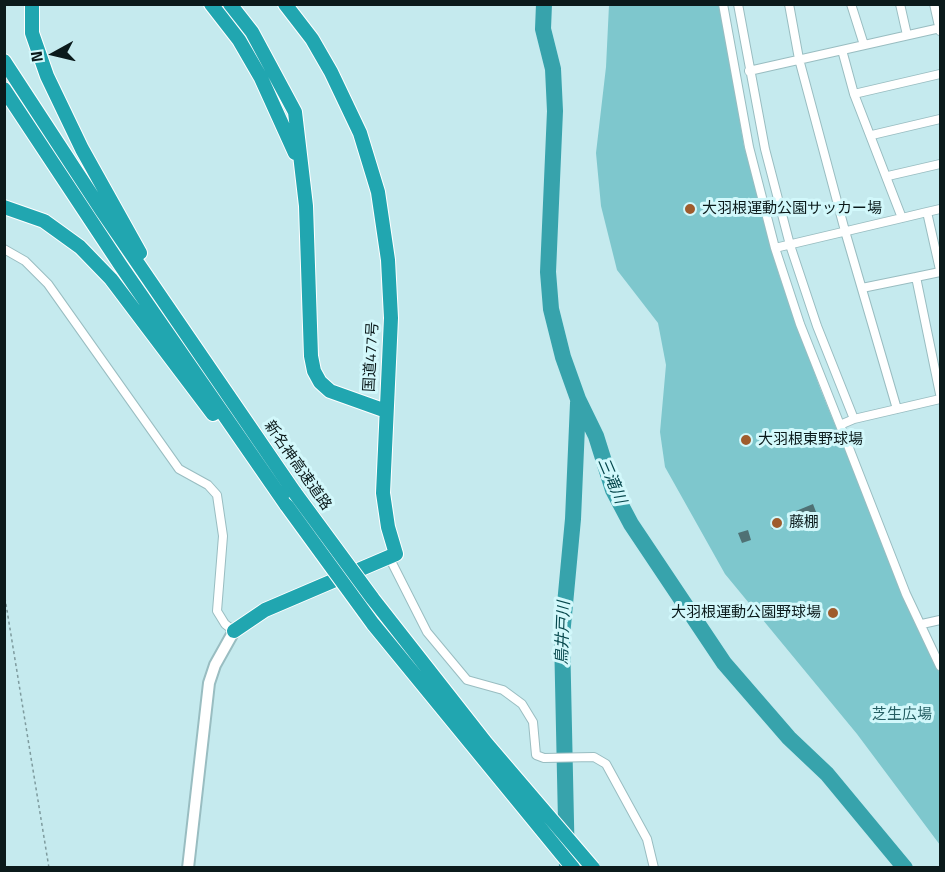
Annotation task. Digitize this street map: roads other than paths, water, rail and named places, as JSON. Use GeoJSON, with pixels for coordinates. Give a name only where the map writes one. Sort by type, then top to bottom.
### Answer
{"type":"FeatureCollection","features":[{"type":"Feature","properties":{"kind":"highway"},"geometry":{"type":"LineString","coordinates":[[32,4],[31,24],[35,45],[59,103],[181,327]]}},
{"type":"Feature","properties":{"kind":"highway"},"geometry":{"type":"LineString","coordinates":[[200,4],[239,40]]}},
{"type":"Feature","properties":{"kind":"highway"},"geometry":{"type":"LineString","coordinates":[[211,4],[239,40],[280,116],[301,169]]}},
{"type":"Feature","properties":{"kind":"highway"},"geometry":{"type":"LineString","coordinates":[[225,4],[252,32]]}},
{"type":"Feature","properties":{"kind":"highway"},"geometry":{"type":"LineString","coordinates":[[230,4],[252,32],[295,112],[306,207],[311,356],[314,371],[320,382],[330,391],[386,411]]}},
{"type":"Feature","properties":{"kind":"highway","name":"国道477号"},"geometry":{"type":"LineString","coordinates":[[285,4],[312,39],[331,72],[360,133],[378,192],[388,260],[391,318],[383,493],[388,527],[396,554],[389,557]]}},
{"type":"Feature","properties":{"kind":"highway","name":"新名神高速道路"},"geometry":{"type":"LineString","coordinates":[[4,61],[181,327],[295,493],[373,599],[486,743],[593,867]]}},
{"type":"Feature","properties":{"kind":"highway","name":"新名神高速道路"},"geometry":{"type":"LineString","coordinates":[[4,89],[121,266],[287,507],[373,624],[573,867]]}},
{"type":"Feature","properties":{"kind":"highway"},"geometry":{"type":"LineString","coordinates":[[4,207],[53,227],[91,258],[111,279],[202,400],[275,489]]}},
{"type":"Feature","properties":{"kind":"highway"},"geometry":{"type":"LineString","coordinates":[[234,632],[265,610],[389,557]]}},
{"type":"Feature","properties":{"kind":"street"},"geometry":{"type":"LineString","coordinates":[[723,4],[749,147],[775,248],[800,324],[906,594],[940,666]]}},
{"type":"Feature","properties":{"kind":"street"},"geometry":{"type":"LineString","coordinates":[[738,4],[765,149],[790,245],[817,326],[854,419]]}},
{"type":"Feature","properties":{"kind":"street"},"geometry":{"type":"LineString","coordinates":[[789,4],[800,59],[845,231],[897,409]]}},
{"type":"Feature","properties":{"kind":"street"},"geometry":{"type":"LineString","coordinates":[[851,4],[864,45]]}},
{"type":"Feature","properties":{"kind":"street"},"geometry":{"type":"LineString","coordinates":[[900,4],[907,35]]}},
{"type":"Feature","properties":{"kind":"street"},"geometry":{"type":"LineString","coordinates":[[749,71],[940,29],[934,4]]}},
{"type":"Feature","properties":{"kind":"street"},"geometry":{"type":"LineString","coordinates":[[843,50],[854,94],[872,135],[902,218]]}},
{"type":"Feature","properties":{"kind":"street"},"geometry":{"type":"LineString","coordinates":[[854,94],[940,74]]}},
{"type":"Feature","properties":{"kind":"street"},"geometry":{"type":"LineString","coordinates":[[872,135],[940,119]]}},
{"type":"Feature","properties":{"kind":"street"},"geometry":{"type":"LineString","coordinates":[[888,177],[940,164]]}},
{"type":"Feature","properties":{"kind":"street"},"geometry":{"type":"LineString","coordinates":[[775,248],[940,209]]}},
{"type":"Feature","properties":{"kind":"street"},"geometry":{"type":"LineString","coordinates":[[862,288],[940,271],[927,212]]}},
{"type":"Feature","properties":{"kind":"street"},"geometry":{"type":"LineString","coordinates":[[4,249],[25,261],[56,293],[117,384],[179,469],[208,485],[217,495],[224,536],[217,611],[225,624],[234,632],[215,665],[209,683],[188,867]]}},
{"type":"Feature","properties":{"kind":"street"},"geometry":{"type":"LineString","coordinates":[[916,277],[940,394]]}},
{"type":"Feature","properties":{"kind":"street"},"geometry":{"type":"LineString","coordinates":[[840,425],[854,419],[940,399]]}},
{"type":"Feature","properties":{"kind":"street"},"geometry":{"type":"LineString","coordinates":[[389,557],[427,632],[467,680],[503,690],[522,704],[533,722],[536,755],[544,758],[594,757],[606,764],[647,839],[654,867]]}},
{"type":"Feature","properties":{"kind":"street"},"geometry":{"type":"LineString","coordinates":[[922,624],[940,620]]}},
{"type":"Feature","properties":{"kind":"waterway","name":"三滝川"},"geometry":{"type":"LineString","coordinates":[[544,4],[543,29],[553,69],[555,111],[548,272],[551,309],[563,357],[578,399],[596,436],[613,490],[631,524],[724,663],[789,738],[827,774],[905,868]]}},
{"type":"Feature","properties":{"kind":"waterway","name":"鳥井戸川"},"geometry":{"type":"LineString","coordinates":[[567,868],[562,636],[573,519],[578,403]]}},
{"type":"Feature","properties":{"kind":"place","name":"大羽根運動公園サッカー場"},"geometry":{"type":"Point","coordinates":[690,209]}},
{"type":"Feature","properties":{"kind":"place","name":"大羽根東野球場"},"geometry":{"type":"Point","coordinates":[746,440]}},
{"type":"Feature","properties":{"kind":"place","name":"藤棚"},"geometry":{"type":"Point","coordinates":[777,523]}},
{"type":"Feature","properties":{"kind":"place","name":"大羽根運動公園野球場"},"geometry":{"type":"Point","coordinates":[833,613]}},
{"type":"Feature","properties":{"kind":"park label","name":"芝生広場"},"geometry":{"type":"Point","coordinates":[902,715]}}]}
